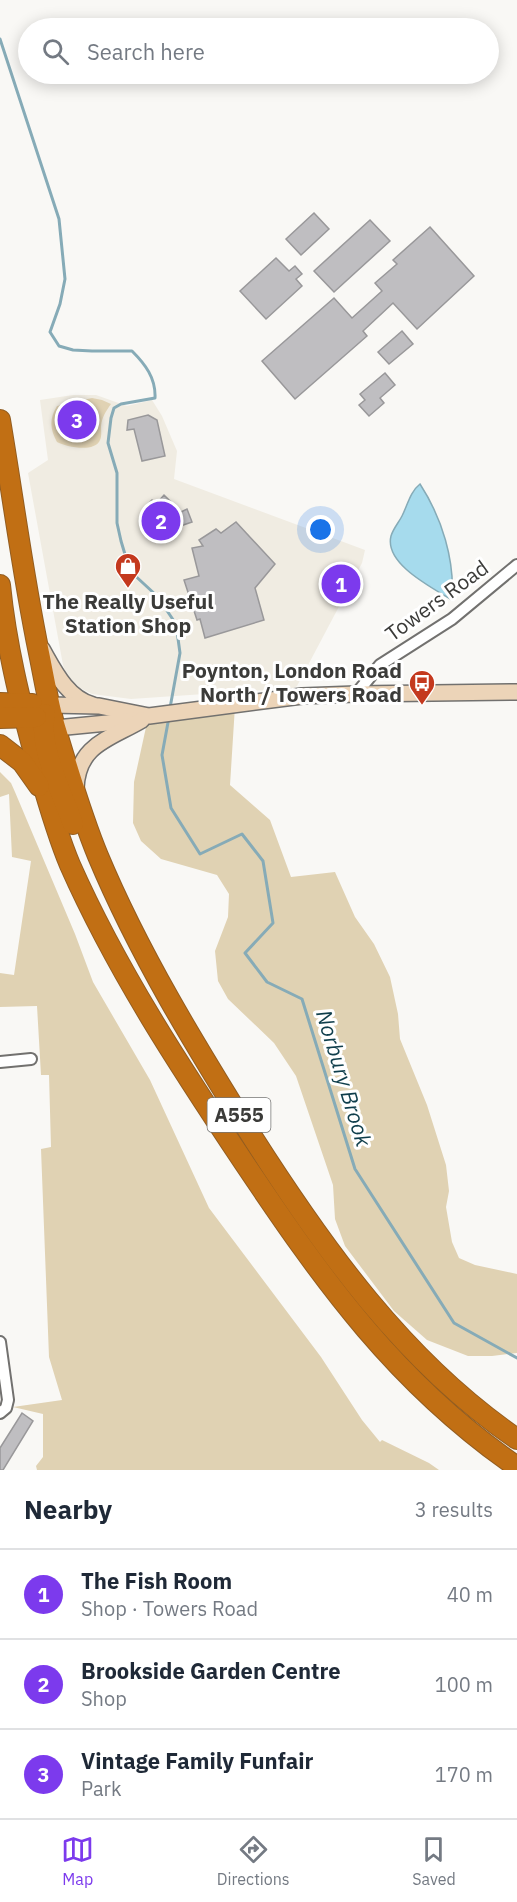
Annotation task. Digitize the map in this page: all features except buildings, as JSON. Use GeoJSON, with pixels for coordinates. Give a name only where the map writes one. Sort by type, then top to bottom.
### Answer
{"type":"FeatureCollection","features":[{"type":"Feature","properties":{"kind":"highway","name":"A555"},"geometry":{"type":"LineString","coordinates":[[0,420],[36,638],[38,717],[47,798],[69,862],[114,952],[167,1045],[277,1212],[322,1275],[365,1330],[405,1374],[442,1410],[517,1467]]}},
{"type":"Feature","properties":{"kind":"highway"},"geometry":{"type":"LineString","coordinates":[[8,471],[13,578],[20,631],[38,717],[54,772],[91,872],[114,952]]}},
{"type":"Feature","properties":{"kind":"highway","name":"A555"},"geometry":{"type":"LineString","coordinates":[[0,585],[10,653],[38,717],[75,790],[97,854],[154,973],[188,1034],[305,1216],[382,1316],[421,1359],[460,1395],[517,1439]]}},
{"type":"Feature","properties":{"kind":"highway"},"geometry":{"type":"LineString","coordinates":[[0,681],[10,653]]}},
{"type":"Feature","properties":{"kind":"highway"},"geometry":{"type":"LineString","coordinates":[[0,704],[38,717]]}},
{"type":"Feature","properties":{"kind":"highway"},"geometry":{"type":"LineString","coordinates":[[0,718],[38,717]]}},
{"type":"Feature","properties":{"kind":"highway"},"geometry":{"type":"LineString","coordinates":[[0,734],[38,717]]}},
{"type":"Feature","properties":{"kind":"highway"},"geometry":{"type":"LineString","coordinates":[[0,745],[22,762],[47,798]]}},
{"type":"Feature","properties":{"kind":"main road"},"geometry":{"type":"LineString","coordinates":[[36,638],[58,677],[76,697],[86,703],[150,717]]}},
{"type":"Feature","properties":{"kind":"main road"},"geometry":{"type":"LineString","coordinates":[[38,717],[150,717],[302,696],[517,692]]}},
{"type":"Feature","properties":{"kind":"main road"},"geometry":{"type":"LineString","coordinates":[[38,717],[99,706]]}},
{"type":"Feature","properties":{"kind":"main road"},"geometry":{"type":"LineString","coordinates":[[75,790],[81,764],[90,749],[150,717]]}},
{"type":"Feature","properties":{"kind":"street","name":"Towers Road"},"geometry":{"type":"LineString","coordinates":[[356,694],[380,665],[452,619],[517,565]]}},
{"type":"Feature","properties":{"kind":"street"},"geometry":{"type":"LineString","coordinates":[[0,1062],[31,1059]]}},
{"type":"Feature","properties":{"kind":"street"},"geometry":{"type":"LineString","coordinates":[[0,1342],[8,1400],[6,1407],[0,1412]]}},
{"type":"Feature","properties":{"kind":"shaded area"},"geometry":{"type":"Polygon","coordinates":[[[73,395],[96,395],[127,406],[152,400],[162,416],[177,451],[174,479],[365,550],[362,563],[297,686],[131,699],[92,694],[80,688],[66,674],[28,473],[48,460],[40,400],[73,395]]]}},
{"type":"Feature","properties":{"kind":"shaded area"},"geometry":{"type":"Polygon","coordinates":[[[92,398],[111,404],[102,420],[101,437],[97,444],[80,448],[57,442],[51,424],[57,406],[92,398]]]}},
{"type":"Feature","properties":{"kind":"shaded area"},"geometry":{"type":"Polygon","coordinates":[[[235,706],[230,785],[270,820],[291,877],[335,872],[355,917],[374,944],[390,977],[398,1014],[400,1039],[427,1105],[446,1165],[449,1191],[446,1207],[452,1242],[459,1258],[475,1265],[517,1274],[517,1353],[468,1356],[427,1340],[394,1311],[345,1246],[335,1219],[333,1185],[296,1076],[274,1043],[228,999],[218,981],[215,951],[228,917],[229,894],[217,875],[161,859],[141,841],[133,823],[134,782],[148,718],[235,706]]]}},
{"type":"Feature","properties":{"kind":"shaded area"},"geometry":{"type":"Polygon","coordinates":[[[0,772],[11,783],[15,792],[93,982],[150,1080],[209,1208],[321,1357],[362,1420],[380,1442],[382,1440],[439,1470],[37,1470],[36,1466],[43,1457],[43,1414],[13,1407],[62,1400],[49,1357],[41,1149],[51,1147],[49,1075],[41,1075],[37,1006],[0,1007],[0,973],[14,975],[31,861],[12,857],[9,794],[0,797],[0,772]]]}},
{"type":"Feature","properties":{"kind":"water"},"geometry":{"type":"Polygon","coordinates":[[[420,484],[441,525],[449,555],[452,600],[412,574],[395,556],[391,546],[393,531],[411,494],[420,484]]]}},
{"type":"Feature","properties":{"kind":"waterway","name":"Norbury Brook"},"geometry":{"type":"LineString","coordinates":[[0,39],[59,219],[65,279],[60,304],[50,332],[59,346],[73,350],[132,351],[145,366],[154,384],[155,398],[121,404],[114,408],[108,443],[117,473],[117,523],[130,571],[157,596],[176,624],[180,653],[170,708]]}},
{"type":"Feature","properties":{"kind":"waterway","name":"Norbury Brook"},"geometry":{"type":"LineString","coordinates":[[169,717],[162,755],[171,808],[200,854],[242,834],[263,861],[273,923],[245,953],[267,982],[302,999],[355,1169],[454,1323],[517,1358]]}},
{"type":"Feature","properties":{"kind":"place","name":"Vintage Family Funfair"},"geometry":{"type":"Point","coordinates":[77,420]}},
{"type":"Feature","properties":{"kind":"place","name":"Brookside Garden Centre"},"geometry":{"type":"Point","coordinates":[161,521]}},
{"type":"Feature","properties":{"kind":"place","name":"The Fish Room"},"geometry":{"type":"Point","coordinates":[341,584]}},
{"type":"Feature","properties":{"kind":"place","name":"The Really Useful Station Shop"},"geometry":{"type":"Point","coordinates":[128,589]}},
{"type":"Feature","properties":{"kind":"place","name":"Poynton, London Road North / Towers Road"},"geometry":{"type":"Point","coordinates":[422,706]}}]}
